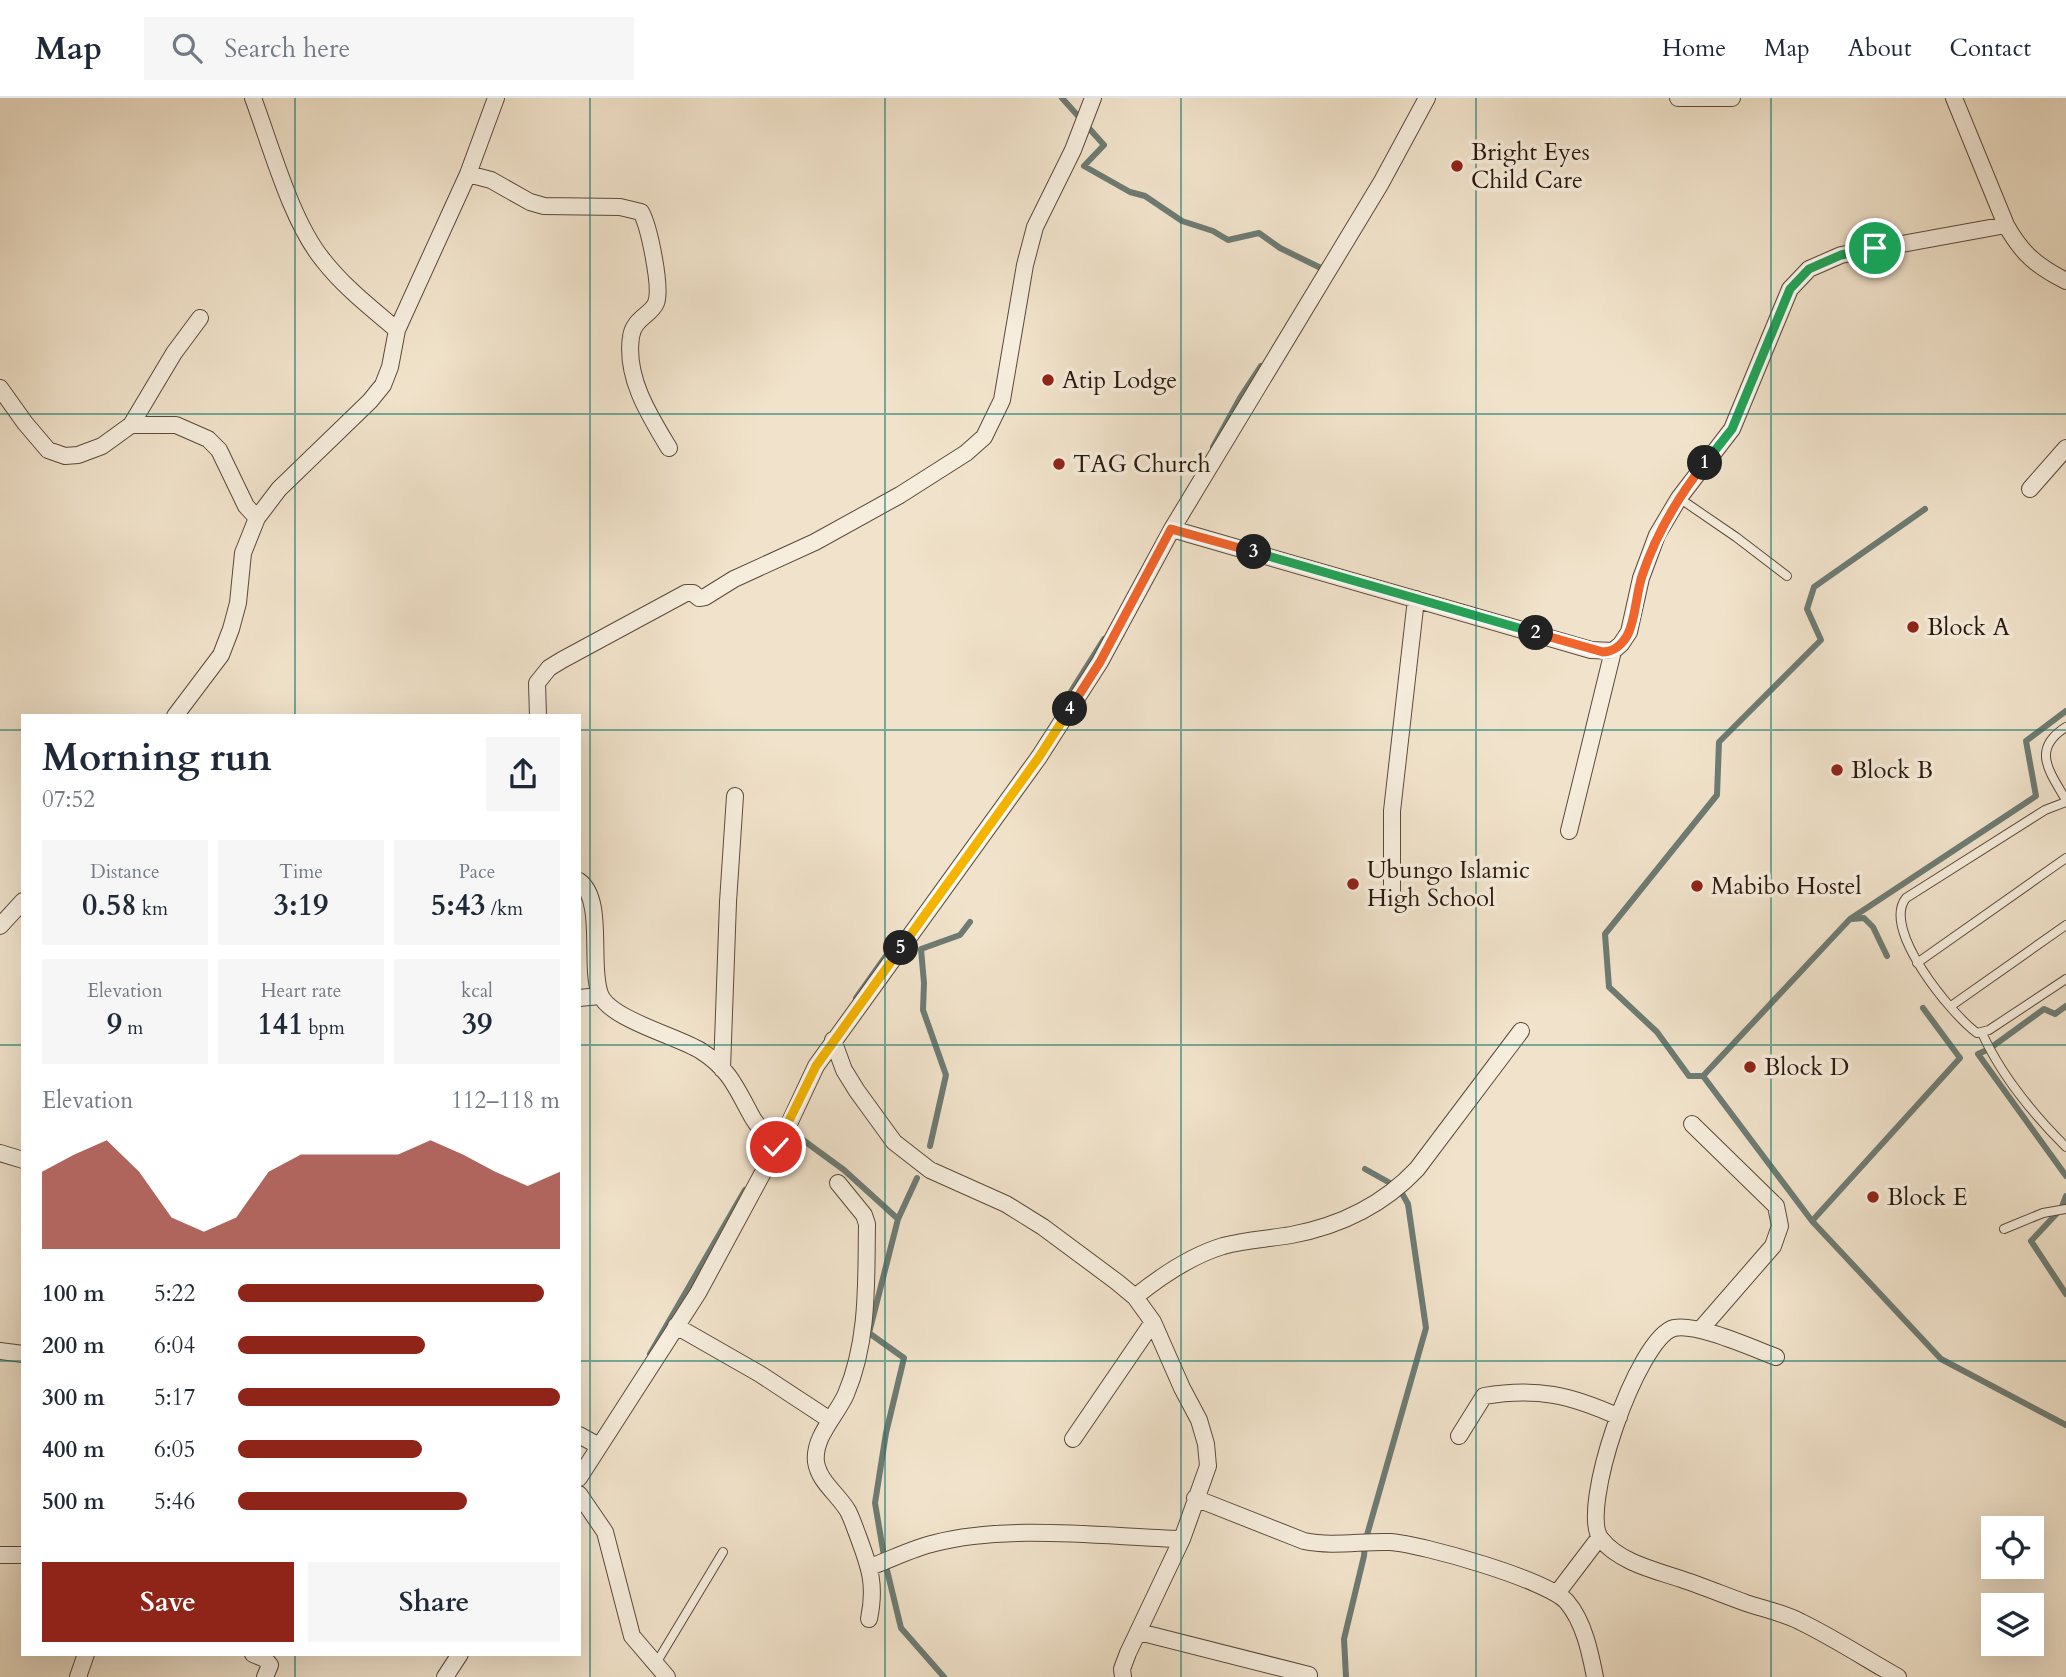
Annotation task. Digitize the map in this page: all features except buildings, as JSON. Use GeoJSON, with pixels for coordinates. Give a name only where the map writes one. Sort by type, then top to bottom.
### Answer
{"type":"FeatureCollection","features":[{"type":"Feature","properties":{"kind":"street"},"geometry":{"type":"LineString","coordinates":[[253,98],[286,189],[310,242],[340,280],[397,330]]}},
{"type":"Feature","properties":{"kind":"street"},"geometry":{"type":"LineString","coordinates":[[177,714],[221,655],[238,603],[243,553],[257,518],[279,489],[370,401],[383,385],[390,367],[397,330],[468,174],[496,98]]}},
{"type":"Feature","properties":{"kind":"street"},"geometry":{"type":"LineString","coordinates":[[538,714],[537,683],[549,668],[686,593],[693,593],[699,598],[705,597],[734,579],[823,538],[931,478],[984,437],[1002,401],[1025,265],[1035,227],[1073,150],[1093,98]]}},
{"type":"Feature","properties":{"kind":"street"},"geometry":{"type":"LineString","coordinates":[[581,1475],[698,1293],[816,1066],[1039,757],[1100,662],[1171,529],[1381,183],[1427,98]]}},
{"type":"Feature","properties":{"kind":"street"},"geometry":{"type":"LineString","coordinates":[[1678,98],[1732,98]]}},
{"type":"Feature","properties":{"kind":"street"},"geometry":{"type":"LineString","coordinates":[[1954,98],[2006,225],[2017,244],[2029,259],[2066,281]]}},
{"type":"Feature","properties":{"kind":"street"},"geometry":{"type":"LineString","coordinates":[[468,174],[491,180],[530,202],[544,206],[620,207],[641,212],[647,223],[658,292],[656,304],[636,323],[631,334],[632,370],[648,413],[669,448]]}},
{"type":"Feature","properties":{"kind":"street"},"geometry":{"type":"LineString","coordinates":[[1569,831],[1613,651],[1629,632],[1638,589],[1653,546],[1679,498],[1732,429],[1790,289],[1809,269],[1841,255],[2006,225]]}},
{"type":"Feature","properties":{"kind":"street"},"geometry":{"type":"LineString","coordinates":[[0,388],[48,450],[65,456],[78,455],[102,446],[131,425],[174,353],[200,318]]}},
{"type":"Feature","properties":{"kind":"street"},"geometry":{"type":"LineString","coordinates":[[131,425],[176,425],[208,439],[219,450],[246,506],[257,518]]}},
{"type":"Feature","properties":{"kind":"street"},"geometry":{"type":"LineString","coordinates":[[2029,489],[2066,448]]}},
{"type":"Feature","properties":{"kind":"street"},"geometry":{"type":"LineString","coordinates":[[1171,529],[1591,650],[1613,651]]}},
{"type":"Feature","properties":{"kind":"street"},"geometry":{"type":"LineString","coordinates":[[1392,900],[1392,811],[1416,598]]}},
{"type":"Feature","properties":{"kind":"street"},"geometry":{"type":"LineString","coordinates":[[722,1069],[735,796]]}},
{"type":"Feature","properties":{"kind":"street"},"geometry":{"type":"LineString","coordinates":[[581,882],[586,886],[592,904],[596,975],[600,996],[614,1011],[629,1020],[673,1036],[702,1052],[722,1069],[733,1079],[760,1129],[776,1147]]}},
{"type":"Feature","properties":{"kind":"street"},"geometry":{"type":"LineString","coordinates":[[0,926],[21,903]]}},
{"type":"Feature","properties":{"kind":"street"},"geometry":{"type":"LineString","coordinates":[[581,998],[600,996]]}},
{"type":"Feature","properties":{"kind":"street"},"geometry":{"type":"LineString","coordinates":[[1135,1297],[1170,1270],[1219,1247],[1241,1241],[1292,1235],[1331,1225],[1382,1201],[1417,1169],[1521,1031]]}},
{"type":"Feature","properties":{"kind":"street"},"geometry":{"type":"LineString","coordinates":[[833,1040],[844,1070],[894,1142],[930,1170],[1020,1211],[1135,1297],[1153,1322],[1199,1420],[1206,1444],[1208,1466],[1182,1539],[1128,1653],[1122,1669],[1123,1677]]}},
{"type":"Feature","properties":{"kind":"street"},"geometry":{"type":"LineString","coordinates":[[1692,1124],[1776,1206],[1780,1226],[1773,1246],[1700,1330]]}},
{"type":"Feature","properties":{"kind":"street"},"geometry":{"type":"LineString","coordinates":[[0,1153],[21,1159]]}},
{"type":"Feature","properties":{"kind":"street"},"geometry":{"type":"LineString","coordinates":[[838,1183],[864,1215],[867,1224],[866,1311],[861,1342],[848,1387],[817,1451],[820,1474],[848,1512],[870,1567],[874,1596],[869,1619]]}},
{"type":"Feature","properties":{"kind":"street"},"geometry":{"type":"LineString","coordinates":[[1073,1440],[1153,1322]]}},
{"type":"Feature","properties":{"kind":"street"},"geometry":{"type":"LineString","coordinates":[[676,1326],[760,1374],[830,1420]]}},
{"type":"Feature","properties":{"kind":"street"},"geometry":{"type":"LineString","coordinates":[[1776,1357],[1700,1330],[1683,1327],[1671,1329],[1661,1336],[1636,1375],[1606,1455],[1595,1527],[1599,1538],[1612,1552],[1641,1565],[1798,1620],[1898,1677]]}},
{"type":"Feature","properties":{"kind":"street"},"geometry":{"type":"LineString","coordinates":[[0,1351],[21,1354]]}},
{"type":"Feature","properties":{"kind":"street"},"geometry":{"type":"LineString","coordinates":[[1459,1436],[1484,1396],[1514,1391],[1567,1396],[1619,1416]]}},
{"type":"Feature","properties":{"kind":"street"},"geometry":{"type":"LineString","coordinates":[[581,1436],[599,1446]]}},
{"type":"Feature","properties":{"kind":"street"},"geometry":{"type":"LineString","coordinates":[[581,1497],[605,1532],[632,1636],[661,1671]]}},
{"type":"Feature","properties":{"kind":"street"},"geometry":{"type":"LineString","coordinates":[[1195,1498],[1304,1541],[1323,1545],[1365,1542],[1413,1544],[1471,1560],[1558,1592],[1575,1614],[1586,1640],[1595,1677]]}},
{"type":"Feature","properties":{"kind":"street"},"geometry":{"type":"LineString","coordinates":[[870,1567],[936,1542],[980,1536],[1082,1534],[1182,1539]]}},
{"type":"Feature","properties":{"kind":"street"},"geometry":{"type":"LineString","coordinates":[[1558,1592],[1599,1538]]}},
{"type":"Feature","properties":{"kind":"street"},"geometry":{"type":"LineString","coordinates":[[0,1555],[21,1555]]}},
{"type":"Feature","properties":{"kind":"street"},"geometry":{"type":"LineString","coordinates":[[1139,1632],[1309,1675]]}},
{"type":"Feature","properties":{"kind":"street"},"geometry":{"type":"LineString","coordinates":[[78,1677],[85,1656]]}},
{"type":"Feature","properties":{"kind":"street"},"geometry":{"type":"LineString","coordinates":[[256,1656],[270,1665],[265,1677]]}},
{"type":"Feature","properties":{"kind":"street"},"geometry":{"type":"LineString","coordinates":[[445,1677],[459,1656]]}},
{"type":"Feature","properties":{"kind":"lane"},"geometry":{"type":"LineString","coordinates":[[1679,498],[1787,576]]}},
{"type":"Feature","properties":{"kind":"lane"},"geometry":{"type":"LineString","coordinates":[[2066,727],[2050,738],[2045,752],[2051,775],[2066,801],[2045,810],[1906,898],[1899,916],[1917,963],[1973,1030],[1982,1033],[2000,1067],[2034,1112],[2066,1147]]}},
{"type":"Feature","properties":{"kind":"lane"},"geometry":{"type":"LineString","coordinates":[[1917,963],[2066,858]]}},
{"type":"Feature","properties":{"kind":"lane"},"geometry":{"type":"LineString","coordinates":[[1951,1006],[2066,925]]}},
{"type":"Feature","properties":{"kind":"lane"},"geometry":{"type":"LineString","coordinates":[[1982,1033],[2066,979]]}},
{"type":"Feature","properties":{"kind":"lane"},"geometry":{"type":"LineString","coordinates":[[2004,1229],[2043,1213],[2066,1209]]}},
{"type":"Feature","properties":{"kind":"lane"},"geometry":{"type":"LineString","coordinates":[[661,1671],[723,1552]]}},
{"type":"Feature","properties":{"kind":"waterway"},"geometry":{"type":"LineString","coordinates":[[1062,98],[1104,145],[1084,166],[1130,192],[1145,196],[1182,221],[1213,231],[1228,240],[1259,233],[1280,248],[1327,271]]}},
{"type":"Feature","properties":{"kind":"waterway"},"geometry":{"type":"LineString","coordinates":[[1213,447],[1261,366]]}},
{"type":"Feature","properties":{"kind":"waterway"},"geometry":{"type":"LineString","coordinates":[[1925,509],[1814,587],[1807,609],[1821,640],[1719,742],[1717,795],[1605,934],[1609,987],[1657,1032],[1689,1076],[1703,1076],[1812,1221],[1941,1359],[2066,1425]]}},
{"type":"Feature","properties":{"kind":"waterway"},"geometry":{"type":"LineString","coordinates":[[1065,701],[1104,639]]}},
{"type":"Feature","properties":{"kind":"waterway"},"geometry":{"type":"LineString","coordinates":[[1703,1076],[1850,919],[2036,796],[2026,741],[2066,711]]}},
{"type":"Feature","properties":{"kind":"waterway"},"geometry":{"type":"LineString","coordinates":[[1852,919],[1864,918],[1873,927],[1887,956]]}},
{"type":"Feature","properties":{"kind":"waterway"},"geometry":{"type":"LineString","coordinates":[[930,1146],[946,1075],[923,1010],[921,949],[960,935],[970,922]]}},
{"type":"Feature","properties":{"kind":"waterway"},"geometry":{"type":"LineString","coordinates":[[856,998],[898,939]]}},
{"type":"Feature","properties":{"kind":"waterway"},"geometry":{"type":"LineString","coordinates":[[2066,1006],[2055,1014],[2044,1009],[1978,1054],[2066,1176]]}},
{"type":"Feature","properties":{"kind":"waterway"},"geometry":{"type":"LineString","coordinates":[[1812,1221],[1960,1058],[1923,1008]]}},
{"type":"Feature","properties":{"kind":"waterway"},"geometry":{"type":"LineString","coordinates":[[788,1129],[844,1170],[898,1219],[869,1333],[904,1358],[886,1433],[875,1503],[885,1562],[901,1628],[944,1677]]}},
{"type":"Feature","properties":{"kind":"waterway"},"geometry":{"type":"LineString","coordinates":[[1346,1677],[1344,1639],[1365,1542],[1426,1328],[1408,1204],[1399,1188],[1365,1169]]}},
{"type":"Feature","properties":{"kind":"waterway"},"geometry":{"type":"LineString","coordinates":[[898,1219],[917,1178]]}},
{"type":"Feature","properties":{"kind":"waterway"},"geometry":{"type":"LineString","coordinates":[[650,1354],[745,1190]]}},
{"type":"Feature","properties":{"kind":"waterway"},"geometry":{"type":"LineString","coordinates":[[2066,1196],[2061,1209],[2031,1241],[2066,1294]]}},
{"type":"Feature","properties":{"kind":"place","name":"Bright Eyes Child Care"},"geometry":{"type":"Point","coordinates":[1457,166]}},
{"type":"Feature","properties":{"kind":"place","name":"Atip Lodge"},"geometry":{"type":"Point","coordinates":[1048,380]}},
{"type":"Feature","properties":{"kind":"place","name":"TAG Church"},"geometry":{"type":"Point","coordinates":[1059,464]}},
{"type":"Feature","properties":{"kind":"place","name":"Block A"},"geometry":{"type":"Point","coordinates":[1913,627]}},
{"type":"Feature","properties":{"kind":"place","name":"Block B"},"geometry":{"type":"Point","coordinates":[1837,770]}},
{"type":"Feature","properties":{"kind":"place","name":"Ubungo Islamic High School"},"geometry":{"type":"Point","coordinates":[1353,884]}},
{"type":"Feature","properties":{"kind":"place","name":"Mabibo Hostel"},"geometry":{"type":"Point","coordinates":[1697,886]}},
{"type":"Feature","properties":{"kind":"place","name":"Block D"},"geometry":{"type":"Point","coordinates":[1750,1067]}},
{"type":"Feature","properties":{"kind":"place","name":"Block E"},"geometry":{"type":"Point","coordinates":[1873,1197]}},
{"type":"Feature","properties":{"kind":"route"},"geometry":{"type":"LineString","coordinates":[[776,1147],[816,1066],[833,1040],[1039,757],[1100,662],[1171,529],[1591,650],[1613,651],[1629,632],[1641,578],[1657,536],[1679,498],[1732,429],[1790,289],[1809,269],[1841,255],[1875,248]]}}]}
